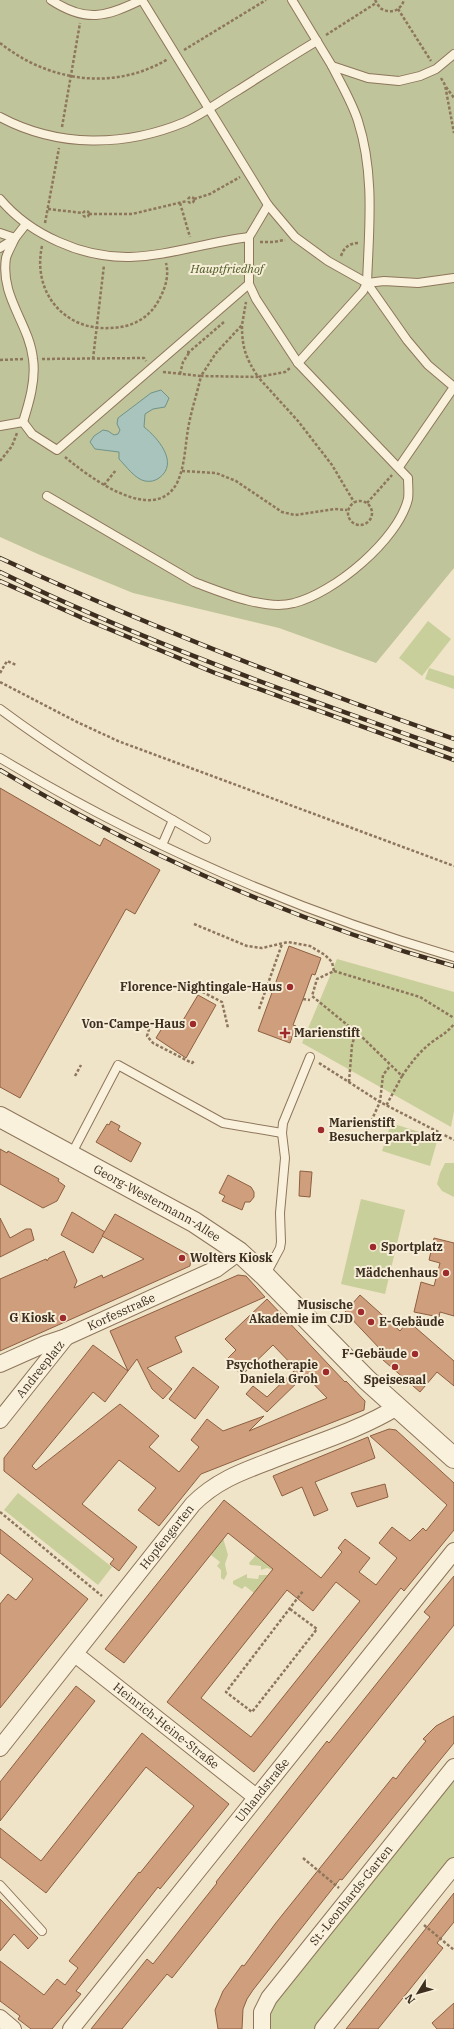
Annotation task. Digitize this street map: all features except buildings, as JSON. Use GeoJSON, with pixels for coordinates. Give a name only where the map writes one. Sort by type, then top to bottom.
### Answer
{"type":"FeatureCollection","features":[{"type":"Feature","properties":{"kind":"street","name":"Georg-Westermann-Allee"},"geometry":{"type":"LineString","coordinates":[[0,1117],[119,1183],[194,1222],[239,1252],[265,1276],[358,1372],[454,1458]]}},
{"type":"Feature","properties":{"kind":"street","name":"Korfesstraße"},"geometry":{"type":"LineString","coordinates":[[0,1364],[45,1344],[66,1337],[216,1269],[239,1252]]}},
{"type":"Feature","properties":{"kind":"street","name":"Andreeplatz"},"geometry":{"type":"LineString","coordinates":[[0,1420],[66,1337]]}},
{"type":"Feature","properties":{"kind":"street","name":"Hopfengarten"},"geometry":{"type":"LineString","coordinates":[[0,1748],[193,1504],[209,1489],[231,1476],[374,1420],[397,1407]]}},
{"type":"Feature","properties":{"kind":"street","name":"Uhlandstraße"},"geometry":{"type":"LineString","coordinates":[[71,2029],[454,1551]]}},
{"type":"Feature","properties":{"kind":"street","name":"Heinrich-Heine-Straße"},"geometry":{"type":"LineString","coordinates":[[75,1654],[256,1797]]}},
{"type":"Feature","properties":{"kind":"street","name":"St.-Leonhards-Garten"},"geometry":{"type":"LineString","coordinates":[[262,2029],[262,2012],[269,1998],[454,1768]]}},
{"type":"Feature","properties":{"kind":"street"},"geometry":{"type":"LineString","coordinates":[[323,2029],[454,1866]]}},
{"type":"Feature","properties":{"kind":"street"},"geometry":{"type":"LineString","coordinates":[[0,2018],[13,2029]]}},
{"type":"Feature","properties":{"kind":"lane"},"geometry":{"type":"LineString","coordinates":[[51,0],[81,14],[104,15],[117,12],[142,0],[268,206],[295,237],[341,268],[367,283],[407,340],[428,365],[454,387],[399,467]]}},
{"type":"Feature","properties":{"kind":"lane"},"geometry":{"type":"LineString","coordinates":[[292,0],[332,66],[358,121],[369,170],[367,283],[363,291],[298,363]]}},
{"type":"Feature","properties":{"kind":"lane"},"geometry":{"type":"LineString","coordinates":[[0,117],[30,130],[60,139],[95,142],[126,139],[157,132],[186,121],[209,108],[317,41]]}},
{"type":"Feature","properties":{"kind":"lane"},"geometry":{"type":"LineString","coordinates":[[332,66],[368,78],[399,81],[420,76],[436,69],[454,54]]}},
{"type":"Feature","properties":{"kind":"lane"},"geometry":{"type":"LineString","coordinates":[[0,199],[26,224],[44,236],[73,249],[105,257],[137,258],[164,254],[217,241],[249,239]]}},
{"type":"Feature","properties":{"kind":"lane"},"geometry":{"type":"LineString","coordinates":[[47,496],[194,582],[249,600],[273,604],[294,604],[337,581],[378,548],[390,534],[400,518],[408,498],[408,478],[298,363],[256,300],[249,284],[249,239],[268,206]]}},
{"type":"Feature","properties":{"kind":"lane"},"geometry":{"type":"LineString","coordinates":[[22,422],[30,395],[33,359],[26,334],[11,304],[5,276],[6,257],[15,238],[26,224]]}},
{"type":"Feature","properties":{"kind":"lane"},"geometry":{"type":"LineString","coordinates":[[0,233],[15,238]]}},
{"type":"Feature","properties":{"kind":"lane"},"geometry":{"type":"LineString","coordinates":[[0,248],[15,238]]}},
{"type":"Feature","properties":{"kind":"lane"},"geometry":{"type":"LineString","coordinates":[[367,283],[384,281],[418,283],[454,278]]}},
{"type":"Feature","properties":{"kind":"lane"},"geometry":{"type":"LineString","coordinates":[[22,422],[32,434],[57,450],[153,369],[249,284]]}},
{"type":"Feature","properties":{"kind":"lane"},"geometry":{"type":"LineString","coordinates":[[0,426],[22,422]]}},
{"type":"Feature","properties":{"kind":"lane"},"geometry":{"type":"LineString","coordinates":[[0,709],[43,741],[109,784],[206,839]]}},
{"type":"Feature","properties":{"kind":"lane"},"geometry":{"type":"LineString","coordinates":[[0,758],[119,824],[220,872],[318,913],[454,957]]}},
{"type":"Feature","properties":{"kind":"lane"},"geometry":{"type":"LineString","coordinates":[[162,845],[173,820]]}},
{"type":"Feature","properties":{"kind":"lane"},"geometry":{"type":"LineString","coordinates":[[265,1276],[280,1248],[281,1242],[280,1213],[285,1158],[282,1133],[283,1123],[310,1057]]}},
{"type":"Feature","properties":{"kind":"lane"},"geometry":{"type":"LineString","coordinates":[[70,1155],[118,1065],[223,1123],[282,1133]]}},
{"type":"Feature","properties":{"kind":"lane"},"geometry":{"type":"LineString","coordinates":[[0,1885],[42,1931]]}},
{"type":"Feature","properties":{"kind":"path"},"geometry":{"type":"LineString","coordinates":[[0,43],[14,54],[50,72],[92,78],[118,77],[161,63],[266,0]]}},
{"type":"Feature","properties":{"kind":"path"},"geometry":{"type":"LineString","coordinates":[[317,41],[376,2],[385,11],[398,9],[404,0]]}},
{"type":"Feature","properties":{"kind":"path"},"geometry":{"type":"LineString","coordinates":[[398,9],[454,98]]}},
{"type":"Feature","properties":{"kind":"path"},"geometry":{"type":"LineString","coordinates":[[81,14],[44,227],[40,257],[43,284],[51,300],[65,316],[80,325],[96,329],[120,328],[139,322],[154,309],[166,286],[168,268],[164,254]]}},
{"type":"Feature","properties":{"kind":"path"},"geometry":{"type":"LineString","coordinates":[[445,85],[454,132]]}},
{"type":"Feature","properties":{"kind":"path"},"geometry":{"type":"LineString","coordinates":[[48,209],[82,213],[86,210],[89,214],[132,214],[188,201],[189,197],[194,199],[221,189],[248,172]]}},
{"type":"Feature","properties":{"kind":"path"},"geometry":{"type":"LineString","coordinates":[[180,203],[193,247]]}},
{"type":"Feature","properties":{"kind":"path"},"geometry":{"type":"LineString","coordinates":[[249,239],[273,242],[295,237]]}},
{"type":"Feature","properties":{"kind":"path"},"geometry":{"type":"LineString","coordinates":[[341,268],[341,257],[347,246],[353,243],[361,243],[368,248]]}},
{"type":"Feature","properties":{"kind":"path"},"geometry":{"type":"LineString","coordinates":[[93,359],[105,257]]}},
{"type":"Feature","properties":{"kind":"path"},"geometry":{"type":"LineString","coordinates":[[249,284],[242,325],[242,343],[247,360],[258,377],[298,421],[332,465],[354,502]]}},
{"type":"Feature","properties":{"kind":"path"},"geometry":{"type":"LineString","coordinates":[[57,450],[86,474],[104,485],[139,500],[156,500],[168,494],[176,484],[182,471],[188,429],[201,376],[216,353],[242,325]]}},
{"type":"Feature","properties":{"kind":"path"},"geometry":{"type":"LineString","coordinates":[[180,374],[183,362],[189,352]]}},
{"type":"Feature","properties":{"kind":"path"},"geometry":{"type":"LineString","coordinates":[[0,360],[144,358],[153,369],[180,374],[258,377],[285,372],[298,363]]}},
{"type":"Feature","properties":{"kind":"path"},"geometry":{"type":"LineString","coordinates":[[0,461],[12,446],[22,422]]}},
{"type":"Feature","properties":{"kind":"path"},"geometry":{"type":"LineString","coordinates":[[367,503],[399,467]]}},
{"type":"Feature","properties":{"kind":"path"},"geometry":{"type":"LineString","coordinates":[[104,485],[116,470]]}},
{"type":"Feature","properties":{"kind":"path"},"geometry":{"type":"LineString","coordinates":[[182,471],[216,474],[236,481],[282,512],[295,515],[320,511],[347,510],[354,502],[361,500],[370,506],[372,516],[366,523],[357,525],[349,520],[347,510]]}},
{"type":"Feature","properties":{"kind":"path"},"geometry":{"type":"LineString","coordinates":[[0,673],[7,661],[16,665]]}},
{"type":"Feature","properties":{"kind":"path"},"geometry":{"type":"LineString","coordinates":[[0,682],[77,722],[118,741],[454,866]]}},
{"type":"Feature","properties":{"kind":"path"},"geometry":{"type":"LineString","coordinates":[[194,924],[247,946],[262,948],[288,942],[310,946],[325,955],[332,962],[334,971]]}},
{"type":"Feature","properties":{"kind":"path"},"geometry":{"type":"LineString","coordinates":[[259,1008],[282,944]]}},
{"type":"Feature","properties":{"kind":"path"},"geometry":{"type":"LineString","coordinates":[[402,1076],[356,1032],[312,996],[318,979],[334,971],[420,997],[454,1018]]}},
{"type":"Feature","properties":{"kind":"path"},"geometry":{"type":"LineString","coordinates":[[189,985],[222,1002],[228,1028]]}},
{"type":"Feature","properties":{"kind":"path"},"geometry":{"type":"LineString","coordinates":[[303,999],[310,1000]]}},
{"type":"Feature","properties":{"kind":"path"},"geometry":{"type":"LineString","coordinates":[[140,1024],[149,1029],[147,1036],[153,1043],[192,1063],[194,1061]]}},
{"type":"Feature","properties":{"kind":"path"},"geometry":{"type":"LineString","coordinates":[[386,1106],[402,1076],[415,1057],[432,1042],[448,1033],[454,1024]]}},
{"type":"Feature","properties":{"kind":"path"},"geometry":{"type":"LineString","coordinates":[[349,1082],[352,1045],[356,1032]]}},
{"type":"Feature","properties":{"kind":"path"},"geometry":{"type":"LineString","coordinates":[[310,1057],[386,1106],[454,1140]]}},
{"type":"Feature","properties":{"kind":"path"},"geometry":{"type":"LineString","coordinates":[[75,1076],[81,1065]]}},
{"type":"Feature","properties":{"kind":"path"},"geometry":{"type":"LineString","coordinates":[[367,1130],[380,1102],[383,1075],[390,1066]]}},
{"type":"Feature","properties":{"kind":"path"},"geometry":{"type":"LineString","coordinates":[[0,1512],[105,1598]]}},
{"type":"Feature","properties":{"kind":"path"},"geometry":{"type":"LineString","coordinates":[[290,1609],[317,1629],[252,1712],[226,1692],[303,1591]]}},
{"type":"Feature","properties":{"kind":"path"},"geometry":{"type":"LineString","coordinates":[[303,1858],[350,1898]]}},
{"type":"Feature","properties":{"kind":"path"},"geometry":{"type":"LineString","coordinates":[[414,1916],[454,1950]]}},
{"type":"Feature","properties":{"kind":"green space","name":"Hauptfriedhof"},"geometry":{"type":"Polygon","coordinates":[[[0,0],[454,0],[454,568],[376,663],[279,628],[133,593],[0,537],[0,0]]]}},
{"type":"Feature","properties":{"kind":"green space"},"geometry":{"type":"Polygon","coordinates":[[[428,621],[451,639],[422,676],[399,658],[428,621]]]}},
{"type":"Feature","properties":{"kind":"green space"},"geometry":{"type":"Polygon","coordinates":[[[429,668],[454,676],[454,689],[425,679],[429,668]]]}},
{"type":"Feature","properties":{"kind":"green space"},"geometry":{"type":"Polygon","coordinates":[[[337,959],[454,992],[454,1111],[451,1127],[302,1043],[337,959]]]}},
{"type":"Feature","properties":{"kind":"green space"},"geometry":{"type":"Polygon","coordinates":[[[391,1123],[438,1138],[430,1166],[382,1151],[391,1123]]]}},
{"type":"Feature","properties":{"kind":"green space"},"geometry":{"type":"Polygon","coordinates":[[[445,1163],[454,1163],[454,1197],[442,1191],[437,1184],[445,1163]]]}},
{"type":"Feature","properties":{"kind":"green space","name":"Sportplatz"},"geometry":{"type":"Polygon","coordinates":[[[361,1199],[405,1210],[385,1294],[341,1284],[361,1199]]]}},
{"type":"Feature","properties":{"kind":"green space"},"geometry":{"type":"Polygon","coordinates":[[[18,1493],[112,1567],[98,1585],[4,1510],[18,1493]]]}},
{"type":"Feature","properties":{"kind":"green space"},"geometry":{"type":"Polygon","coordinates":[[[223,1538],[228,1555],[225,1564],[227,1574],[224,1580],[221,1578],[221,1570],[217,1566],[220,1562],[211,1555],[223,1538]]]}},
{"type":"Feature","properties":{"kind":"green space"},"geometry":{"type":"Polygon","coordinates":[[[256,1555],[273,1569],[267,1568],[261,1570],[261,1566],[250,1565],[249,1563],[256,1555]]]}},
{"type":"Feature","properties":{"kind":"green space"},"geometry":{"type":"Polygon","coordinates":[[[247,1574],[247,1578],[258,1579],[259,1575],[268,1575],[254,1593],[245,1586],[242,1589],[233,1584],[233,1581],[247,1574]]]}},
{"type":"Feature","properties":{"kind":"green space"},"geometry":{"type":"Polygon","coordinates":[[[454,1767],[454,1866],[323,2029],[262,2029],[261,2019],[454,1767]]]}},
{"type":"Feature","properties":{"kind":"water"},"geometry":{"type":"Polygon","coordinates":[[[161,390],[169,398],[165,407],[153,409],[145,414],[144,427],[160,444],[167,458],[167,465],[165,472],[159,478],[152,481],[145,481],[134,475],[119,459],[119,452],[95,449],[90,442],[94,436],[103,430],[114,435],[118,434],[120,430],[117,424],[118,418],[151,393],[161,390]]]}},
{"type":"Feature","properties":{"kind":"railway"},"geometry":{"type":"LineString","coordinates":[[0,558],[168,631],[225,654],[339,698],[454,739]]}},
{"type":"Feature","properties":{"kind":"railway"},"geometry":{"type":"LineString","coordinates":[[0,572],[55,598],[167,646],[454,751]]}},
{"type":"Feature","properties":{"kind":"railway"},"geometry":{"type":"LineString","coordinates":[[0,581],[87,620],[215,673],[454,760]]}},
{"type":"Feature","properties":{"kind":"railway"},"geometry":{"type":"LineString","coordinates":[[0,770],[108,830],[221,883],[278,907],[337,929],[395,949],[454,966]]}},
{"type":"Feature","properties":{"kind":"place","name":"Florence-Nightingale-Haus"},"geometry":{"type":"Point","coordinates":[290,987]}},
{"type":"Feature","properties":{"kind":"place","name":"Von-Campe-Haus"},"geometry":{"type":"Point","coordinates":[193,1024]}},
{"type":"Feature","properties":{"kind":"place","name":"Marienstift"},"geometry":{"type":"Point","coordinates":[285,1033]}},
{"type":"Feature","properties":{"kind":"place","name":"Marienstift Besucherparkplatz"},"geometry":{"type":"Point","coordinates":[321,1130]}},
{"type":"Feature","properties":{"kind":"place","name":"Sportplatz"},"geometry":{"type":"Point","coordinates":[373,1247]}},
{"type":"Feature","properties":{"kind":"place","name":"Wolters Kiosk"},"geometry":{"type":"Point","coordinates":[182,1258]}},
{"type":"Feature","properties":{"kind":"place","name":"Mädchenhaus"},"geometry":{"type":"Point","coordinates":[446,1273]}},
{"type":"Feature","properties":{"kind":"place","name":"Musische Akademie im CJD"},"geometry":{"type":"Point","coordinates":[361,1312]}},
{"type":"Feature","properties":{"kind":"place","name":"G Kiosk"},"geometry":{"type":"Point","coordinates":[63,1318]}},
{"type":"Feature","properties":{"kind":"place","name":"E-Gebäude"},"geometry":{"type":"Point","coordinates":[371,1322]}},
{"type":"Feature","properties":{"kind":"place","name":"F-Gebäude"},"geometry":{"type":"Point","coordinates":[415,1354]}},
{"type":"Feature","properties":{"kind":"place","name":"Speisesaal"},"geometry":{"type":"Point","coordinates":[395,1367]}},
{"type":"Feature","properties":{"kind":"place","name":"Psychotherapie Daniela Groh"},"geometry":{"type":"Point","coordinates":[326,1372]}}]}
